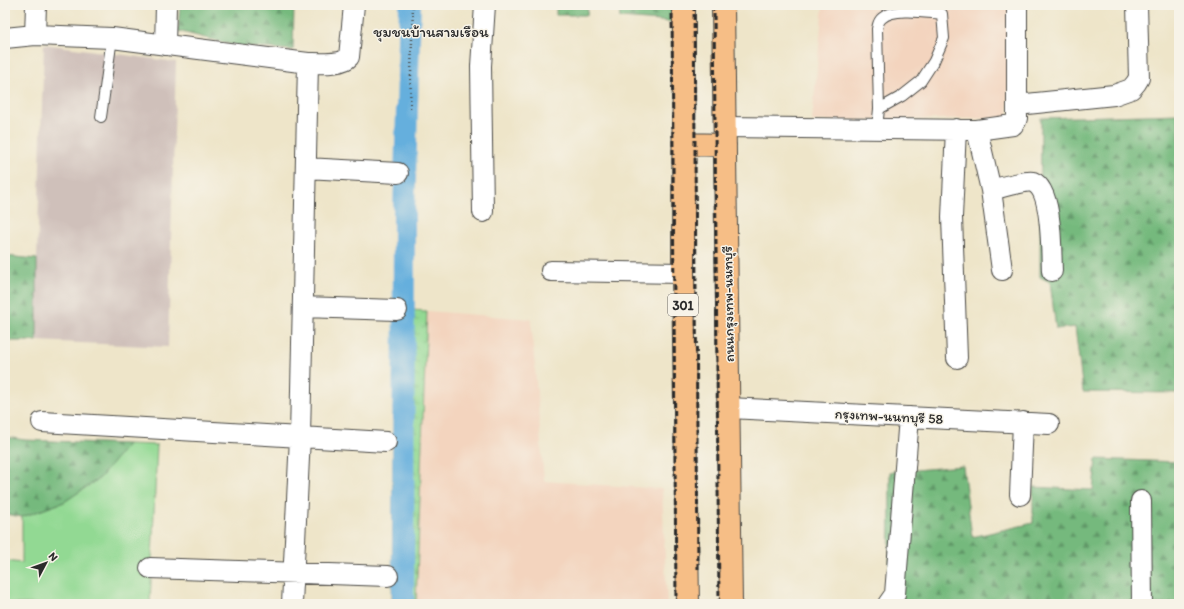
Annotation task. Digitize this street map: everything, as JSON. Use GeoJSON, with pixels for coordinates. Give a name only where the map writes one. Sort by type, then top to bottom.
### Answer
{"type":"FeatureCollection","features":[{"type":"Feature","properties":{"kind":"main road","name":"301"},"geometry":{"type":"LineString","coordinates":[[684,5],[683,273],[688,604]]}},
{"type":"Feature","properties":{"kind":"main road","name":"ถนนกรุงเทพ-นนทบุรี"},"geometry":{"type":"LineString","coordinates":[[723,5],[731,604]]}},
{"type":"Feature","properties":{"kind":"main road"},"geometry":{"type":"LineString","coordinates":[[684,144],[725,136]]}},
{"type":"Feature","properties":{"kind":"street"},"geometry":{"type":"LineString","coordinates":[[35,35],[36,5]]}},
{"type":"Feature","properties":{"kind":"street"},"geometry":{"type":"LineString","coordinates":[[165,45],[166,5]]}},
{"type":"Feature","properties":{"kind":"street"},"geometry":{"type":"LineString","coordinates":[[5,38],[35,35],[112,38],[308,63],[334,63],[349,58],[352,40],[354,5]]}},
{"type":"Feature","properties":{"kind":"street"},"geometry":{"type":"LineString","coordinates":[[483,212],[481,66],[485,5]]}},
{"type":"Feature","properties":{"kind":"street"},"geometry":{"type":"LineString","coordinates":[[725,136],[878,128],[977,130],[1013,125],[1017,118],[1017,5]]}},
{"type":"Feature","properties":{"kind":"street"},"geometry":{"type":"LineString","coordinates":[[1017,105],[1114,95],[1131,89],[1139,78],[1137,5]]}},
{"type":"Feature","properties":{"kind":"street"},"geometry":{"type":"LineString","coordinates":[[292,604],[300,437],[308,63]]}},
{"type":"Feature","properties":{"kind":"street"},"geometry":{"type":"LineString","coordinates":[[956,129],[952,217],[957,358]]}},
{"type":"Feature","properties":{"kind":"street"},"geometry":{"type":"LineString","coordinates":[[977,130],[990,190],[1002,270]]}},
{"type":"Feature","properties":{"kind":"street"},"geometry":{"type":"LineString","coordinates":[[306,168],[398,173]]}},
{"type":"Feature","properties":{"kind":"street"},"geometry":{"type":"LineString","coordinates":[[990,190],[1027,182],[1034,182],[1041,189],[1050,217],[1052,271]]}},
{"type":"Feature","properties":{"kind":"street"},"geometry":{"type":"LineString","coordinates":[[551,271],[683,273]]}},
{"type":"Feature","properties":{"kind":"street"},"geometry":{"type":"LineString","coordinates":[[303,307],[397,310]]}},
{"type":"Feature","properties":{"kind":"street","name":"กรุงเทพ-นนทบุรี 58"},"geometry":{"type":"LineString","coordinates":[[729,408],[1049,424]]}},
{"type":"Feature","properties":{"kind":"street"},"geometry":{"type":"LineString","coordinates":[[892,602],[896,594],[909,417]]}},
{"type":"Feature","properties":{"kind":"street"},"geometry":{"type":"LineString","coordinates":[[42,422],[386,442]]}},
{"type":"Feature","properties":{"kind":"street"},"geometry":{"type":"LineString","coordinates":[[1020,495],[1023,422]]}},
{"type":"Feature","properties":{"kind":"street"},"geometry":{"type":"LineString","coordinates":[[1141,501],[1142,604]]}},
{"type":"Feature","properties":{"kind":"street"},"geometry":{"type":"LineString","coordinates":[[150,568],[388,576]]}},
{"type":"Feature","properties":{"kind":"lane"},"geometry":{"type":"LineString","coordinates":[[878,128],[877,29],[879,21],[883,17],[894,12],[942,9],[944,38],[934,61],[921,81],[902,96],[879,109]]}},
{"type":"Feature","properties":{"kind":"lane"},"geometry":{"type":"LineString","coordinates":[[101,117],[112,38]]}},
{"type":"Feature","properties":{"kind":"path"},"geometry":{"type":"LineString","coordinates":[[410,108],[412,5]]}},
{"type":"Feature","properties":{"kind":"shaded area"},"geometry":{"type":"Polygon","coordinates":[[[823,5],[1009,5],[1008,118],[812,121],[823,5]]]}},
{"type":"Feature","properties":{"kind":"shaded area"},"geometry":{"type":"Polygon","coordinates":[[[44,44],[176,62],[168,347],[37,341],[37,259],[44,44]]]}},
{"type":"Feature","properties":{"kind":"shaded area"},"geometry":{"type":"Polygon","coordinates":[[[427,311],[531,319],[544,481],[662,489],[667,604],[416,604],[427,311]]]}},
{"type":"Feature","properties":{"kind":"green space"},"geometry":{"type":"Polygon","coordinates":[[[180,5],[294,5],[293,50],[237,46],[178,31],[180,5]]]}},
{"type":"Feature","properties":{"kind":"green space"},"geometry":{"type":"Polygon","coordinates":[[[556,5],[588,5],[587,15],[556,15],[556,5]]]}},
{"type":"Feature","properties":{"kind":"green space"},"geometry":{"type":"Polygon","coordinates":[[[619,5],[675,5],[674,22],[620,18],[619,5]]]}},
{"type":"Feature","properties":{"kind":"green space"},"geometry":{"type":"Polygon","coordinates":[[[1179,114],[1179,393],[1083,392],[1075,327],[1056,329],[1050,282],[1040,277],[1041,118],[1179,114]]]}},
{"type":"Feature","properties":{"kind":"green space"},"geometry":{"type":"Polygon","coordinates":[[[5,256],[37,259],[37,341],[5,341],[5,256]]]}},
{"type":"Feature","properties":{"kind":"green space"},"geometry":{"type":"Polygon","coordinates":[[[413,310],[427,311],[416,604],[392,604],[394,324],[413,310]]]}},
{"type":"Feature","properties":{"kind":"green space"},"geometry":{"type":"Polygon","coordinates":[[[5,437],[25,440],[128,444],[100,478],[64,502],[22,517],[5,514],[5,437]]]}},
{"type":"Feature","properties":{"kind":"green space"},"geometry":{"type":"Polygon","coordinates":[[[128,444],[157,445],[150,604],[5,604],[5,561],[22,563],[22,517],[64,502],[100,478],[128,444]]]}},
{"type":"Feature","properties":{"kind":"green space"},"geometry":{"type":"Polygon","coordinates":[[[1096,459],[1179,462],[1179,604],[889,604],[890,472],[963,466],[972,537],[1033,523],[1033,487],[1093,490],[1096,459]]]}},
{"type":"Feature","properties":{"kind":"waterway"},"geometry":{"type":"LineString","coordinates":[[403,604],[404,213],[410,5]]}},
{"type":"Feature","properties":{"kind":"railway"},"geometry":{"type":"LineString","coordinates":[[672,5],[676,604]]}},
{"type":"Feature","properties":{"kind":"railway"},"geometry":{"type":"LineString","coordinates":[[694,5],[698,572]]}},
{"type":"Feature","properties":{"kind":"railway"},"geometry":{"type":"LineString","coordinates":[[714,5],[719,604]]}},
{"type":"Feature","properties":{"kind":"district","name":"ชุมชนบ้านสามเรือน"},"geometry":{"type":"Point","coordinates":[431,32]}}]}
